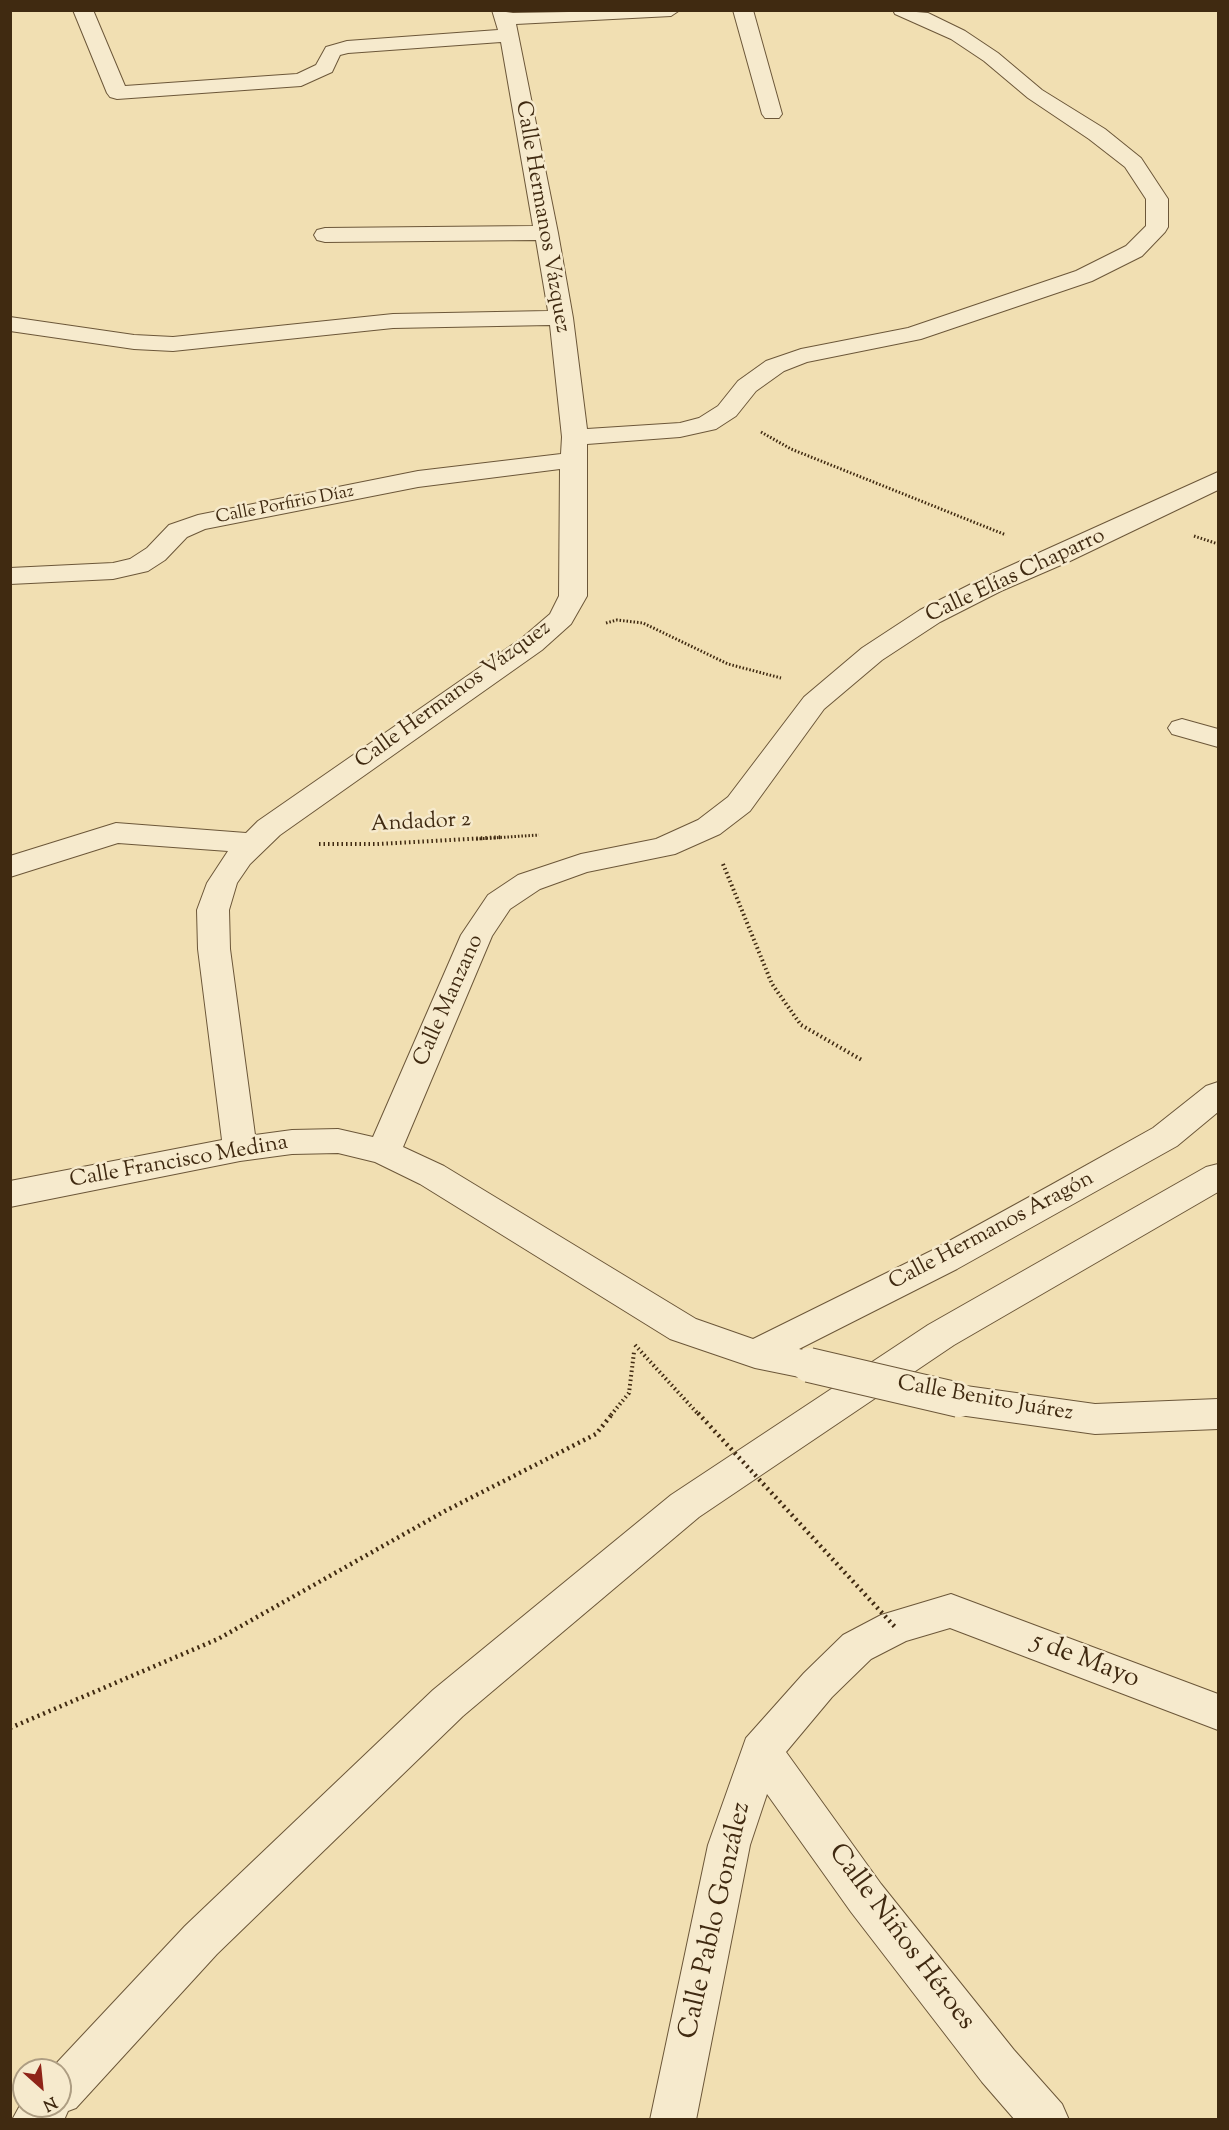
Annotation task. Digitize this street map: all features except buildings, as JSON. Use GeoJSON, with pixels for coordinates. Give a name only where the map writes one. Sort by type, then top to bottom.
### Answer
{"type":"FeatureCollection","features":[{"type":"Feature","properties":{"kind":"street"},"geometry":{"type":"LineString","coordinates":[[83,10],[117,93],[302,80],[325,68],[328,57],[333,51],[347,47],[505,22],[671,10]]}},
{"type":"Feature","properties":{"kind":"street"},"geometry":{"type":"LineString","coordinates":[[743,10],[772,114]]}},
{"type":"Feature","properties":{"kind":"street"},"geometry":{"type":"LineString","coordinates":[[726,411],[747,386],[775,366],[801,356],[913,334],[1084,276],[1134,251],[1157,227],[1157,199],[1133,163],[1097,134],[1035,94],[991,57],[967,41],[921,16],[902,10]]}},
{"type":"Feature","properties":{"kind":"street","name":"Calle Hermanos Vázquez"},"geometry":{"type":"LineString","coordinates":[[240,1149],[214,949],[213,910],[222,883],[239,856],[269,828],[526,649],[561,618],[573,596],[574,449],[561,318],[547,233],[505,22]]}},
{"type":"Feature","properties":{"kind":"street"},"geometry":{"type":"LineString","coordinates":[[325,235],[547,233]]}},
{"type":"Feature","properties":{"kind":"street"},"geometry":{"type":"LineString","coordinates":[[10,324],[134,342],[173,344],[393,321],[561,318]]}},
{"type":"Feature","properties":{"kind":"street","name":"Calle Porfirio Díaz"},"geometry":{"type":"LineString","coordinates":[[10,576],[113,571],[139,565],[156,554],[178,531],[198,523],[680,430],[707,424],[726,411]]}},
{"type":"Feature","properties":{"kind":"street","name":"Calle Elías Chaparro"},"geometry":{"type":"LineString","coordinates":[[709,827],[739,804],[814,703],[872,654],[930,616],[991,585],[1059,556],[1218,480]]}},
{"type":"Feature","properties":{"kind":"street"},"geometry":{"type":"LineString","coordinates":[[1182,728],[1218,738]]}},
{"type":"Feature","properties":{"kind":"street","name":"Calle Manzano"},"geometry":{"type":"LineString","coordinates":[[384,1152],[477,935],[499,902],[529,882],[581,864],[664,847],[709,827]]}},
{"type":"Feature","properties":{"kind":"street"},"geometry":{"type":"LineString","coordinates":[[10,867],[116,833],[252,843]]}},
{"type":"Feature","properties":{"kind":"street","name":"Calle Hermanos Aragón"},"geometry":{"type":"LineString","coordinates":[[755,1354],[944,1260],[1094,1177],[1165,1137],[1218,1094]]}},
{"type":"Feature","properties":{"kind":"street","name":"Calle Francisco Medina"},"geometry":{"type":"LineString","coordinates":[[10,1194],[240,1149],[292,1142],[338,1141],[384,1152],[432,1175],[628,1295]]}},
{"type":"Feature","properties":{"kind":"street"},"geometry":{"type":"LineString","coordinates":[[72,2079],[201,1940],[448,1703],[685,1506],[941,1335],[1218,1176]]}},
{"type":"Feature","properties":{"kind":"street","name":"Calle Benito Juárez"},"geometry":{"type":"LineString","coordinates":[[628,1295],[684,1329],[755,1354],[959,1400],[1095,1419],[1218,1414]]}},
{"type":"Feature","properties":{"kind":"street","name":"Calle Pablo González"},"geometry":{"type":"LineString","coordinates":[[674,2120],[729,1845],[761,1751],[818,1685],[857,1647],[895,1627],[951,1611]]}},
{"type":"Feature","properties":{"kind":"street","name":"5 de Mayo"},"geometry":{"type":"LineString","coordinates":[[951,1611],[1218,1712]]}},
{"type":"Feature","properties":{"kind":"street","name":"Calle Niños Héroes"},"geometry":{"type":"LineString","coordinates":[[761,1751],[866,1898],[998,2066],[1046,2120]]}},
{"type":"Feature","properties":{"kind":"path"},"geometry":{"type":"LineString","coordinates":[[726,411],[791,449],[1059,556]]}},
{"type":"Feature","properties":{"kind":"path"},"geometry":{"type":"LineString","coordinates":[[526,649],[617,620],[643,623],[728,664],[828,690]]}},
{"type":"Feature","properties":{"kind":"path"},"geometry":{"type":"LineString","coordinates":[[709,827],[772,984],[801,1025],[862,1060]]}},
{"type":"Feature","properties":{"kind":"path","name":"Andador 2"},"geometry":{"type":"LineString","coordinates":[[252,843],[377,844],[532,833],[554,837],[581,864]]}},
{"type":"Feature","properties":{"kind":"path"},"geometry":{"type":"LineString","coordinates":[[10,1728],[218,1639],[445,1511],[596,1434],[628,1393],[635,1345],[628,1295]]}},
{"type":"Feature","properties":{"kind":"path"},"geometry":{"type":"LineString","coordinates":[[635,1345],[895,1627]]}}]}
